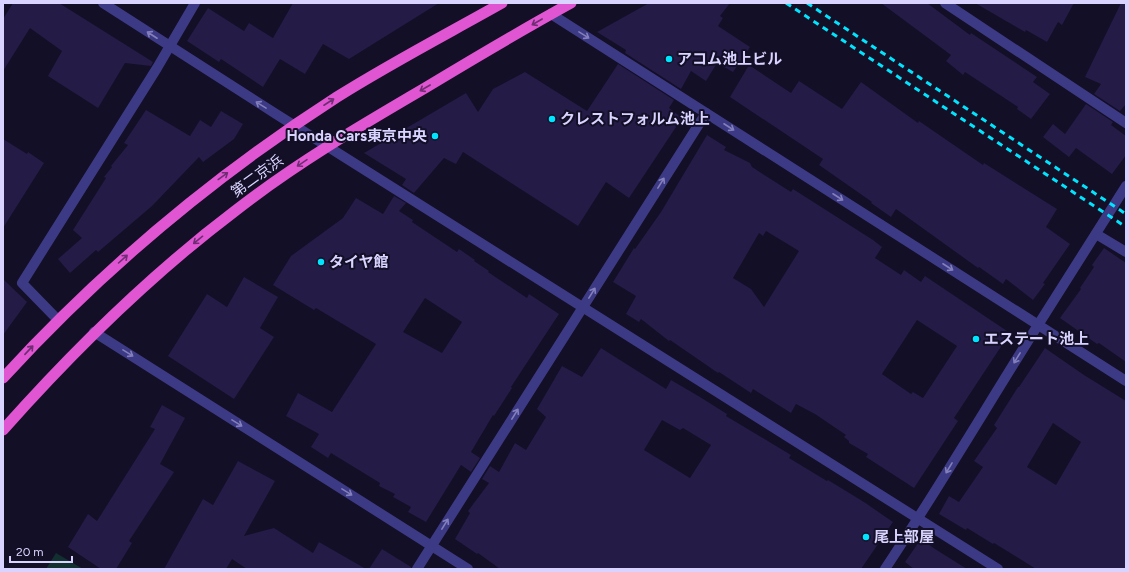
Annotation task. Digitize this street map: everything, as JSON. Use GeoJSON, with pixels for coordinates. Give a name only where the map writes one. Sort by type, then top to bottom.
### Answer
{"type":"FeatureCollection","features":[{"type":"Feature","properties":{"kind":"highway","name":"第二京浜"},"geometry":{"type":"LineString","coordinates":[[3,378],[58,320],[158,228],[210,185],[294,125],[346,92],[502,3]]}},
{"type":"Feature","properties":{"kind":"highway","name":"第二京浜"},"geometry":{"type":"LineString","coordinates":[[3,430],[45,383],[94,332],[140,289],[235,210],[327,146],[571,3]]}},
{"type":"Feature","properties":{"kind":"street"},"geometry":{"type":"LineString","coordinates":[[103,3],[170,47],[998,569]]}},
{"type":"Feature","properties":{"kind":"street"},"geometry":{"type":"LineString","coordinates":[[58,320],[22,283],[170,47],[195,3]]}},
{"type":"Feature","properties":{"kind":"street"},"geometry":{"type":"LineString","coordinates":[[945,3],[1126,123]]}},
{"type":"Feature","properties":{"kind":"street"},"geometry":{"type":"LineString","coordinates":[[551,14],[1126,381]]}},
{"type":"Feature","properties":{"kind":"street"},"geometry":{"type":"LineString","coordinates":[[417,569],[706,113]]}},
{"type":"Feature","properties":{"kind":"street"},"geometry":{"type":"LineString","coordinates":[[885,569],[918,519],[1126,186]]}},
{"type":"Feature","properties":{"kind":"street"},"geometry":{"type":"LineString","coordinates":[[1096,234],[1126,252]]}},
{"type":"Feature","properties":{"kind":"street"},"geometry":{"type":"LineString","coordinates":[[94,332],[468,569]]}},
{"type":"Feature","properties":{"kind":"green space"},"geometry":{"type":"Polygon","coordinates":[[[56,553],[83,569],[46,569],[56,553]]]}},
{"type":"Feature","properties":{"kind":"building"},"geometry":{"type":"Polygon","coordinates":[[[13,3],[59,3],[153,62],[151,66],[125,63],[98,108],[48,76],[62,51],[30,28],[3,71],[3,19],[13,3]]]}},
{"type":"Feature","properties":{"kind":"building"},"geometry":{"type":"Polygon","coordinates":[[[293,3],[439,3],[349,59],[323,44],[305,74],[280,59],[263,87],[221,59],[219,62],[187,41],[208,8],[244,31],[249,23],[273,38],[293,3]]]}},
{"type":"Feature","properties":{"kind":"building","name":"アコム池上ビル"},"geometry":{"type":"Polygon","coordinates":[[[649,3],[730,3],[720,16],[723,18],[718,26],[750,47],[733,72],[717,63],[706,81],[691,71],[681,89],[625,53],[626,50],[597,32],[649,3]]]}},
{"type":"Feature","properties":{"kind":"building"},"geometry":{"type":"Polygon","coordinates":[[[881,3],[927,3],[970,35],[971,33],[1037,77],[1033,82],[1050,94],[1031,119],[1017,109],[1018,107],[965,72],[963,75],[946,61],[951,55],[881,3]]]}},
{"type":"Feature","properties":{"kind":"building"},"geometry":{"type":"Polygon","coordinates":[[[975,3],[1074,3],[1062,25],[1058,22],[1047,42],[1026,30],[1025,32],[975,3]]]}},
{"type":"Feature","properties":{"kind":"building"},"geometry":{"type":"Polygon","coordinates":[[[1121,3],[1126,3],[1126,104],[1120,111],[1094,94],[1101,84],[1085,77],[1121,3]]]}},
{"type":"Feature","properties":{"kind":"building"},"geometry":{"type":"Polygon","coordinates":[[[618,64],[674,100],[669,108],[682,118],[629,198],[606,182],[578,226],[463,152],[456,164],[444,158],[414,193],[402,185],[406,179],[364,153],[466,93],[478,112],[493,89],[525,72],[587,111],[618,64]]]}},
{"type":"Feature","properties":{"kind":"building"},"geometry":{"type":"Polygon","coordinates":[[[749,65],[791,93],[799,81],[842,109],[861,82],[918,123],[919,121],[983,165],[984,163],[1057,209],[1046,227],[1070,244],[1033,300],[1006,279],[1003,284],[979,267],[978,268],[896,209],[891,217],[819,165],[823,159],[730,97],[749,65]]]}},
{"type":"Feature","properties":{"kind":"building"},"geometry":{"type":"Polygon","coordinates":[[[1086,104],[1113,122],[1111,125],[1126,136],[1126,155],[1112,174],[1076,148],[1069,157],[1043,137],[1053,124],[1065,134],[1086,104]]]}},
{"type":"Feature","properties":{"kind":"building"},"geometry":{"type":"Polygon","coordinates":[[[146,110],[190,136],[200,120],[211,127],[221,111],[243,124],[234,139],[203,162],[199,157],[152,206],[98,252],[96,250],[70,273],[58,259],[82,238],[73,230],[106,178],[104,177],[112,167],[111,166],[128,145],[124,143],[146,110]]]}},
{"type":"Feature","properties":{"kind":"building"},"geometry":{"type":"Polygon","coordinates":[[[707,135],[726,147],[724,150],[750,163],[752,167],[791,192],[793,189],[873,240],[882,247],[875,258],[901,275],[904,270],[921,282],[925,276],[1010,333],[954,418],[958,421],[914,488],[866,457],[868,454],[849,443],[849,441],[844,437],[846,435],[815,414],[796,404],[791,413],[753,389],[751,393],[719,372],[718,373],[670,340],[669,341],[641,319],[639,322],[626,314],[636,296],[613,282],[634,248],[635,249],[661,212],[707,135]],[[766,231],[763,236],[759,233],[733,278],[751,289],[764,307],[799,251],[766,231]],[[917,320],[882,374],[911,394],[913,392],[923,398],[957,346],[917,320]]]}},
{"type":"Feature","properties":{"kind":"building"},"geometry":{"type":"Polygon","coordinates":[[[3,139],[27,154],[28,152],[44,163],[3,228],[3,139]]]}},
{"type":"Feature","properties":{"kind":"building"},"geometry":{"type":"Polygon","coordinates":[[[394,196],[406,203],[399,211],[413,220],[412,222],[457,252],[459,249],[489,271],[488,272],[527,298],[529,294],[559,314],[511,387],[512,388],[494,416],[493,415],[471,452],[480,458],[471,472],[461,465],[426,522],[408,512],[411,507],[393,497],[395,494],[379,486],[380,483],[331,453],[328,458],[311,447],[319,434],[286,416],[298,393],[332,412],[376,344],[316,308],[314,310],[273,285],[291,256],[343,218],[356,198],[383,214],[394,196]],[[425,298],[403,332],[442,353],[462,322],[425,298]]]}},
{"type":"Feature","properties":{"kind":"building"},"geometry":{"type":"Polygon","coordinates":[[[1104,248],[1126,263],[1126,362],[1060,318],[1081,289],[1080,288],[1094,267],[1092,265],[1104,248]]]}},
{"type":"Feature","properties":{"kind":"building"},"geometry":{"type":"Polygon","coordinates":[[[244,277],[278,297],[260,328],[274,337],[234,399],[168,356],[207,294],[227,307],[244,277]]]}},
{"type":"Feature","properties":{"kind":"building"},"geometry":{"type":"Polygon","coordinates":[[[3,279],[27,302],[3,335],[3,279]]]}},
{"type":"Feature","properties":{"kind":"building"},"geometry":{"type":"Polygon","coordinates":[[[601,348],[666,389],[671,380],[727,414],[726,416],[791,455],[789,458],[864,502],[893,522],[861,569],[500,569],[455,539],[470,513],[468,511],[489,483],[482,479],[490,466],[499,472],[515,443],[526,450],[546,417],[537,409],[562,366],[582,377],[601,348]],[[662,420],[644,450],[690,478],[711,445],[683,428],[680,430],[662,420]]]}},
{"type":"Feature","properties":{"kind":"building"},"geometry":{"type":"Polygon","coordinates":[[[1045,348],[1084,375],[1126,401],[1126,569],[1036,569],[994,543],[993,544],[967,528],[966,530],[939,514],[949,496],[959,502],[983,467],[974,461],[997,428],[994,425],[1045,348]],[[1053,423],[1027,467],[1056,485],[1081,442],[1053,423]]]}},
{"type":"Feature","properties":{"kind":"building"},"geometry":{"type":"Polygon","coordinates":[[[162,405],[185,418],[160,464],[174,472],[129,541],[132,543],[116,569],[101,569],[68,547],[88,514],[97,521],[155,429],[150,427],[162,405]]]}},
{"type":"Feature","properties":{"kind":"building"},"geometry":{"type":"Polygon","coordinates":[[[238,461],[275,481],[244,536],[274,528],[313,553],[319,542],[366,569],[247,569],[232,559],[226,569],[164,569],[203,499],[213,505],[238,461]]]}},
{"type":"Feature","properties":{"kind":"building"},"geometry":{"type":"Polygon","coordinates":[[[921,539],[967,569],[914,569],[905,562],[921,539]]]}},
{"type":"Feature","properties":{"kind":"building"},"geometry":{"type":"Polygon","coordinates":[[[382,549],[411,567],[411,569],[369,569],[382,549]]]}},
{"type":"Feature","properties":{"kind":"railway"},"geometry":{"type":"LineString","coordinates":[[786,3],[1126,227]]}},
{"type":"Feature","properties":{"kind":"railway"},"geometry":{"type":"LineString","coordinates":[[807,3],[1126,214]]}},
{"type":"Feature","properties":{"kind":"place","name":"アコム池上ビル"},"geometry":{"type":"Point","coordinates":[669,59]}},
{"type":"Feature","properties":{"kind":"place","name":"クレストフォルム池上"},"geometry":{"type":"Point","coordinates":[552,119]}},
{"type":"Feature","properties":{"kind":"place","name":"Honda Cars東京中央"},"geometry":{"type":"Point","coordinates":[435,136]}},
{"type":"Feature","properties":{"kind":"place","name":"タイヤ館"},"geometry":{"type":"Point","coordinates":[321,262]}},
{"type":"Feature","properties":{"kind":"place","name":"エステート池上"},"geometry":{"type":"Point","coordinates":[976,339]}},
{"type":"Feature","properties":{"kind":"place","name":"尾上部屋"},"geometry":{"type":"Point","coordinates":[866,537]}}]}
